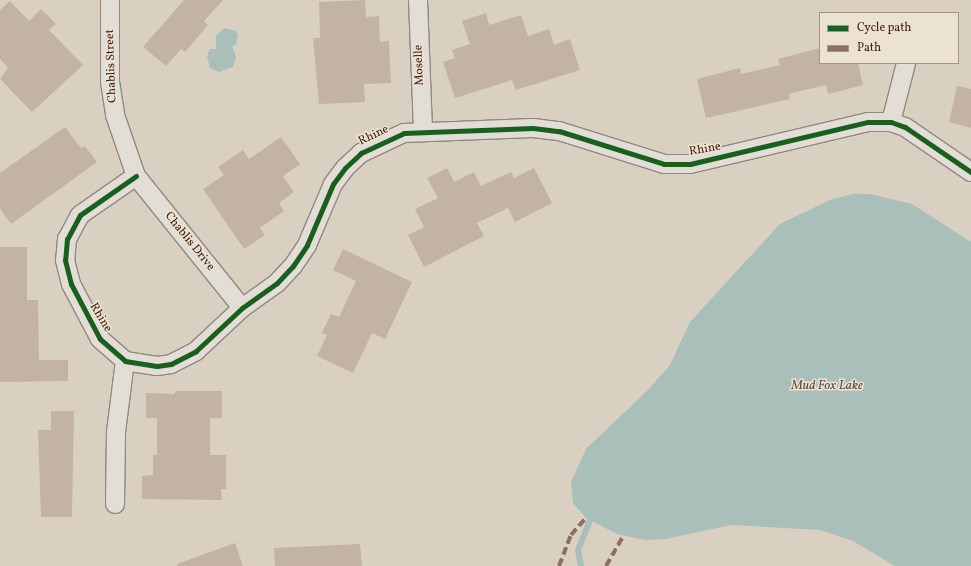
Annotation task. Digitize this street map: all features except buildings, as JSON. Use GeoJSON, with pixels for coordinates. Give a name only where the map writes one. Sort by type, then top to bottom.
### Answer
{"type":"FeatureCollection","features":[{"type":"Feature","properties":{"kind":"street","name":"Chablis Street"},"geometry":{"type":"LineString","coordinates":[[110,0],[110,82],[115,115],[136,176]]}},
{"type":"Feature","properties":{"kind":"street","name":"Moselle"},"geometry":{"type":"LineString","coordinates":[[418,0],[423,131]]}},
{"type":"Feature","properties":{"kind":"street"},"geometry":{"type":"LineString","coordinates":[[891,122],[906,64]]}},
{"type":"Feature","properties":{"kind":"street","name":"Rhine"},"geometry":{"type":"LineString","coordinates":[[136,176],[80,214],[67,239],[64,260],[71,284],[93,328],[110,350],[125,361],[157,366],[184,358],[293,266],[307,245],[334,184],[345,168],[361,153],[388,139],[423,131],[533,128],[558,131],[664,164],[690,164],[868,122],[891,122],[905,127],[971,172]]}},
{"type":"Feature","properties":{"kind":"street","name":"Chablis Drive"},"geometry":{"type":"LineString","coordinates":[[136,176],[242,308]]}},
{"type":"Feature","properties":{"kind":"street"},"geometry":{"type":"LineString","coordinates":[[115,504],[116,432],[125,361]]}},
{"type":"Feature","properties":{"kind":"water"},"geometry":{"type":"Polygon","coordinates":[[[224,28],[236,31],[238,36],[236,45],[232,46],[236,57],[233,67],[219,72],[210,68],[207,56],[210,49],[216,49],[216,36],[224,28]]]}},
{"type":"Feature","properties":{"kind":"water","name":"Mud Fox Lake"},"geometry":{"type":"Polygon","coordinates":[[[853,194],[870,194],[912,204],[971,242],[971,566],[895,566],[853,541],[820,530],[731,525],[666,539],[645,540],[617,534],[586,518],[573,503],[571,482],[586,449],[647,391],[670,365],[690,322],[780,224],[830,200],[853,194]]]}},
{"type":"Feature","properties":{"kind":"waterway"},"geometry":{"type":"LineString","coordinates":[[581,566],[578,550],[590,520]]}},
{"type":"Feature","properties":{"kind":"marked path"},"geometry":{"type":"LineString","coordinates":[[559,566],[571,535],[586,518]]}},
{"type":"Feature","properties":{"kind":"marked path"},"geometry":{"type":"LineString","coordinates":[[606,566],[623,536]]}},
{"type":"Feature","properties":{"kind":"cycle path"},"geometry":{"type":"LineString","coordinates":[[136,176],[80,215],[67,239],[65,260],[71,284],[100,339],[125,361],[157,366],[171,364],[196,351],[242,308],[277,283],[293,266],[307,245],[333,184],[345,168],[361,153],[404,133],[533,128],[559,131],[664,164],[690,164],[868,122],[891,122],[905,127],[971,172]]}}]}
